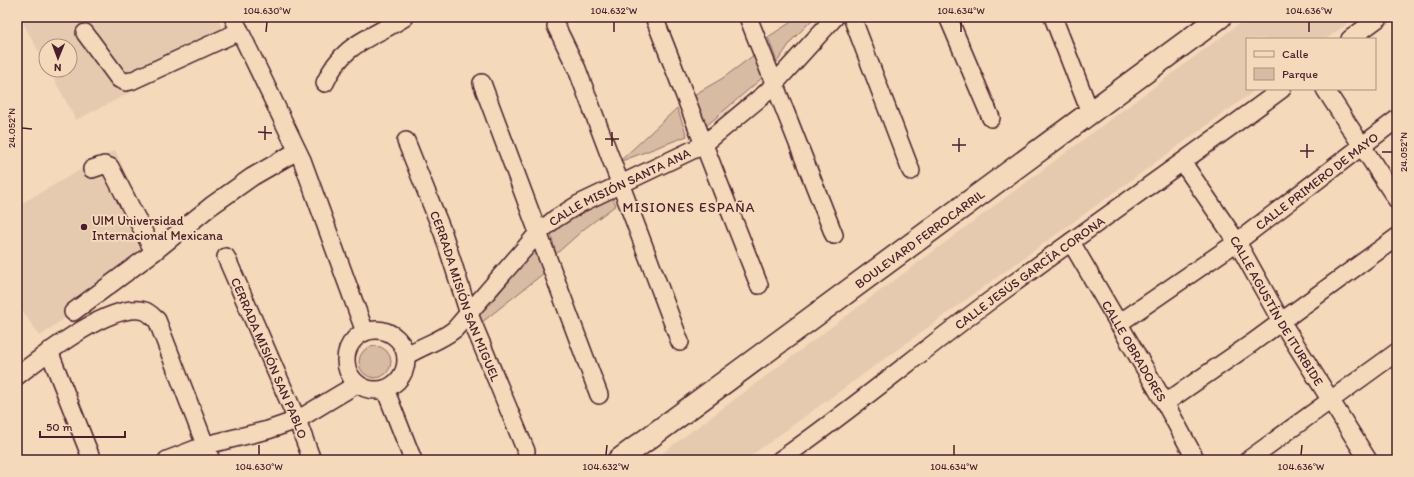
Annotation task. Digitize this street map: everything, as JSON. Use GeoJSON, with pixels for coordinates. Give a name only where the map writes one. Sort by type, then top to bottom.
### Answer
{"type":"FeatureCollection","features":[{"type":"Feature","properties":{"kind":"main road","name":"BOULEVARD FERROCARRIL"},"geometry":{"type":"LineString","coordinates":[[619,460],[1220,17]]}},
{"type":"Feature","properties":{"kind":"street"},"geometry":{"type":"LineString","coordinates":[[325,83],[330,72],[349,48],[389,28],[405,17]]}},
{"type":"Feature","properties":{"kind":"street"},"geometry":{"type":"LineString","coordinates":[[654,17],[758,285]]}},
{"type":"Feature","properties":{"kind":"street"},"geometry":{"type":"LineString","coordinates":[[748,17],[834,235]]}},
{"type":"Feature","properties":{"kind":"street","name":"CALLE MISIÓN SANTA ANA"},"geometry":{"type":"LineString","coordinates":[[406,356],[415,350],[438,341],[455,329],[538,233],[554,219],[579,204],[619,184],[703,145],[767,92],[835,17]]}},
{"type":"Feature","properties":{"kind":"street"},"geometry":{"type":"LineString","coordinates":[[852,17],[911,171]]}},
{"type":"Feature","properties":{"kind":"street"},"geometry":{"type":"LineString","coordinates":[[948,17],[991,118]]}},
{"type":"Feature","properties":{"kind":"street"},"geometry":{"type":"LineString","coordinates":[[1053,17],[1090,112]]}},
{"type":"Feature","properties":{"kind":"street"},"geometry":{"type":"LineString","coordinates":[[1351,38],[1380,17]]}},
{"type":"Feature","properties":{"kind":"street"},"geometry":{"type":"LineString","coordinates":[[85,33],[119,79],[126,82],[236,24],[300,156],[365,332]]}},
{"type":"Feature","properties":{"kind":"street"},"geometry":{"type":"LineString","coordinates":[[556,26],[579,76],[680,342]]}},
{"type":"Feature","properties":{"kind":"street"},"geometry":{"type":"LineString","coordinates":[[482,83],[599,395]]}},
{"type":"Feature","properties":{"kind":"street","name":"CALLE JESÚS GARCÍA CORONA"},"geometry":{"type":"LineString","coordinates":[[780,460],[819,432],[1009,286],[1183,163],[1281,90]]}},
{"type":"Feature","properties":{"kind":"street"},"geometry":{"type":"LineString","coordinates":[[1326,90],[1397,200]]}},
{"type":"Feature","properties":{"kind":"street","name":"CALLE PRIMERO DE MAYO"},"geometry":{"type":"LineString","coordinates":[[1118,324],[1237,242],[1361,145],[1397,119]]}},
{"type":"Feature","properties":{"kind":"street","name":"CERRADA MISIÓN SAN MIGUEL"},"geometry":{"type":"LineString","coordinates":[[406,141],[443,232],[469,314],[526,451]]}},
{"type":"Feature","properties":{"kind":"street"},"geometry":{"type":"LineString","coordinates":[[73,312],[154,252],[206,210],[252,177],[300,156]]}},
{"type":"Feature","properties":{"kind":"street","name":"CALLE AGUSTÍN DE ITURBIDE"},"geometry":{"type":"LineString","coordinates":[[1183,163],[1237,242],[1282,321],[1368,460]]}},
{"type":"Feature","properties":{"kind":"street"},"geometry":{"type":"LineString","coordinates":[[92,168],[104,165],[110,167],[154,252]]}},
{"type":"Feature","properties":{"kind":"street"},"geometry":{"type":"LineString","coordinates":[[1164,403],[1282,321],[1397,237]]}},
{"type":"Feature","properties":{"kind":"street","name":"CALLE OBRADORES"},"geometry":{"type":"LineString","coordinates":[[1071,242],[1196,460]]}},
{"type":"Feature","properties":{"kind":"street","name":"CERRADA MISIÓN SAN PABLO"},"geometry":{"type":"LineString","coordinates":[[226,257],[297,420],[312,460]]}},
{"type":"Feature","properties":{"kind":"street"},"geometry":{"type":"LineString","coordinates":[[17,376],[50,351],[86,328],[115,315],[139,310],[146,312],[157,320],[208,453]]}},
{"type":"Feature","properties":{"kind":"street"},"geometry":{"type":"LineString","coordinates":[[376,329],[386,331],[396,336],[403,345],[406,356],[406,366],[402,376],[395,384],[386,389],[370,389],[357,384],[347,371],[346,353],[350,343],[358,335],[376,329]]}},
{"type":"Feature","properties":{"kind":"street"},"geometry":{"type":"LineString","coordinates":[[50,351],[92,460]]}},
{"type":"Feature","properties":{"kind":"street"},"geometry":{"type":"LineString","coordinates":[[1248,460],[1397,352]]}},
{"type":"Feature","properties":{"kind":"street"},"geometry":{"type":"LineString","coordinates":[[167,460],[208,453],[297,420],[357,384]]}},
{"type":"Feature","properties":{"kind":"street"},"geometry":{"type":"LineString","coordinates":[[386,389],[413,460]]}},
{"type":"Feature","properties":{"kind":"shaded area"},"geometry":{"type":"Polygon","coordinates":[[[20,17],[217,17],[229,43],[76,120],[53,78],[78,78],[78,38],[38,38],[38,50],[20,17]]]}},
{"type":"Feature","properties":{"kind":"shaded area"},"geometry":{"type":"Polygon","coordinates":[[[1248,17],[1356,17],[1327,38],[1246,38],[1246,90],[1256,90],[745,460],[653,460],[1248,17]]]}},
{"type":"Feature","properties":{"kind":"shaded area","name":"UIM Universidad Internacional Mexicana"},"geometry":{"type":"Polygon","coordinates":[[[115,150],[160,248],[40,336],[17,303],[17,206],[115,150]]]}},
{"type":"Feature","properties":{"kind":"green space"},"geometry":{"type":"Polygon","coordinates":[[[799,17],[815,17],[793,39],[777,62],[768,37],[799,17]]]}},
{"type":"Feature","properties":{"kind":"green space"},"geometry":{"type":"Polygon","coordinates":[[[754,55],[762,78],[705,127],[692,96],[723,78],[754,55]]]}},
{"type":"Feature","properties":{"kind":"green space"},"geometry":{"type":"Polygon","coordinates":[[[677,108],[687,136],[619,162],[677,108]]]}},
{"type":"Feature","properties":{"kind":"green space"},"geometry":{"type":"Polygon","coordinates":[[[611,195],[616,205],[584,229],[556,254],[550,230],[611,195]]]}},
{"type":"Feature","properties":{"kind":"green space"},"geometry":{"type":"Polygon","coordinates":[[[534,247],[544,273],[481,323],[478,317],[505,279],[534,247]]]}},
{"type":"Feature","properties":{"kind":"green space"},"geometry":{"type":"Polygon","coordinates":[[[372,346],[378,346],[388,353],[391,362],[390,368],[384,375],[378,378],[372,378],[362,371],[359,365],[359,359],[366,349],[372,346]]]}},
{"type":"Feature","properties":{"kind":"place","name":"UIM Universidad Internacional Mexicana"},"geometry":{"type":"Point","coordinates":[84,227]}},
{"type":"Feature","properties":{"kind":"district","name":"MISIONES ESPAÑA"},"geometry":{"type":"Point","coordinates":[689,207]}}]}
